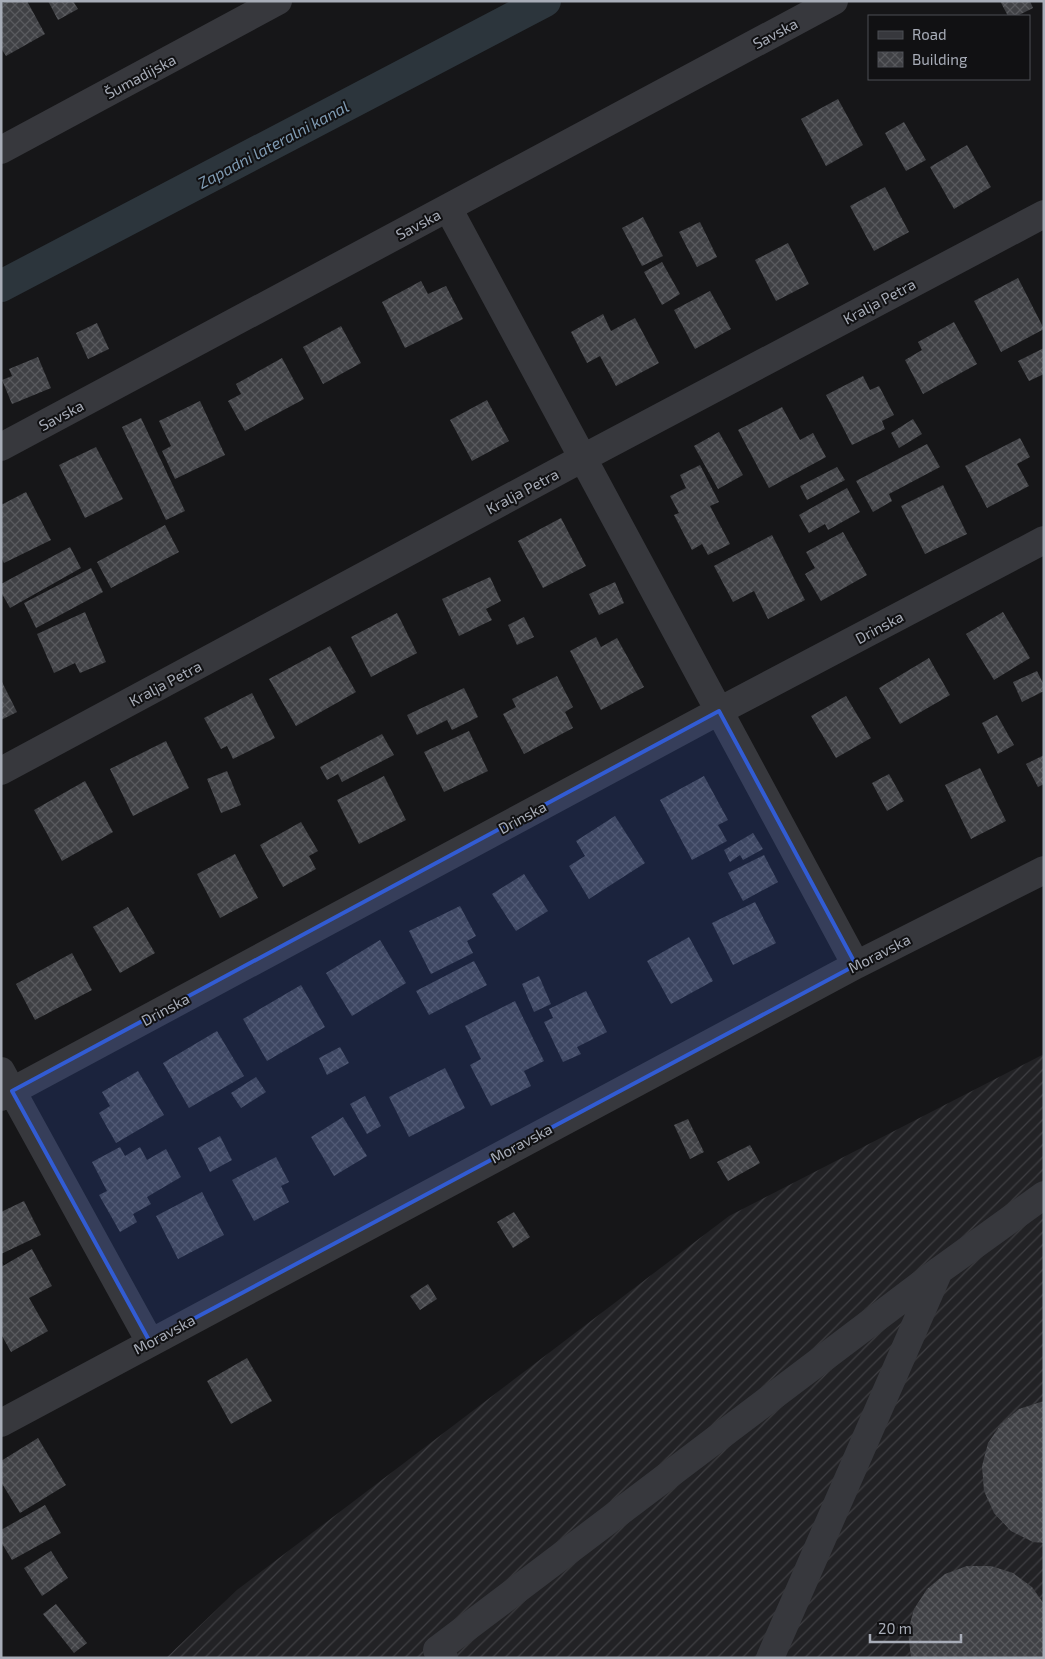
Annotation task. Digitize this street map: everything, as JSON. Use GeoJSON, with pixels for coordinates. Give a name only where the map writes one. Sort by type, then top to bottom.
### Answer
{"type":"FeatureCollection","features":[{"type":"Feature","properties":{"kind":"street","name":"Šumadijska"},"geometry":{"type":"LineString","coordinates":[[1,150],[278,1]]}},
{"type":"Feature","properties":{"kind":"street","name":"Savska"},"geometry":{"type":"LineString","coordinates":[[1,447],[834,1]]}},
{"type":"Feature","properties":{"kind":"street"},"geometry":{"type":"LineString","coordinates":[[448,208],[856,965]]}},
{"type":"Feature","properties":{"kind":"street","name":"Kralja Petra"},"geometry":{"type":"LineString","coordinates":[[1,771],[583,458],[1044,214]]}},
{"type":"Feature","properties":{"kind":"street","name":"Drinska"},"geometry":{"type":"LineString","coordinates":[[5,1086],[1044,540]]}},
{"type":"Feature","properties":{"kind":"street","name":"Moravska"},"geometry":{"type":"LineString","coordinates":[[1,1423],[856,965],[1044,870]]}},
{"type":"Feature","properties":{"kind":"street"},"geometry":{"type":"LineString","coordinates":[[5,1086],[150,1342]]}},
{"type":"Feature","properties":{"kind":"street"},"geometry":{"type":"LineString","coordinates":[[436,1655],[940,1270],[1044,1195]]}},
{"type":"Feature","properties":{"kind":"street"},"geometry":{"type":"LineString","coordinates":[[770,1658],[940,1270]]}},
{"type":"Feature","properties":{"kind":"highlighted area"},"geometry":{"type":"Polygon","coordinates":[[[719,711],[856,965],[150,1342],[12,1091],[719,711]]]}},
{"type":"Feature","properties":{"kind":"shaded area"},"geometry":{"type":"Polygon","coordinates":[[[1044,1054],[1044,1658],[166,1658],[237,1590],[729,1216],[1044,1054]]]}},
{"type":"Feature","properties":{"kind":"building"},"geometry":{"type":"Polygon","coordinates":[[[6,1],[27,1],[45,34],[6,56],[1,48],[1,4],[6,1]]]}},
{"type":"Feature","properties":{"kind":"building"},"geometry":{"type":"Polygon","coordinates":[[[48,1],[73,1],[78,9],[58,20],[48,1]]]}},
{"type":"Feature","properties":{"kind":"building"},"geometry":{"type":"Polygon","coordinates":[[[1000,1],[1030,1],[1033,8],[1019,15],[1007,15],[1000,1]]]}},
{"type":"Feature","properties":{"kind":"building"},"geometry":{"type":"Polygon","coordinates":[[[838,99],[863,145],[826,166],[801,119],[838,99]]]}},
{"type":"Feature","properties":{"kind":"building"},"geometry":{"type":"Polygon","coordinates":[[[904,122],[926,160],[906,171],[885,133],[904,122]]]}},
{"type":"Feature","properties":{"kind":"building"},"geometry":{"type":"Polygon","coordinates":[[[967,145],[991,187],[954,209],[930,167],[967,145]]]}},
{"type":"Feature","properties":{"kind":"building"},"geometry":{"type":"Polygon","coordinates":[[[885,187],[909,232],[874,251],[850,206],[885,187]]]}},
{"type":"Feature","properties":{"kind":"building"},"geometry":{"type":"Polygon","coordinates":[[[643,217],[663,256],[642,266],[622,228],[643,217]]]}},
{"type":"Feature","properties":{"kind":"building"},"geometry":{"type":"Polygon","coordinates":[[[700,222],[717,257],[697,267],[679,232],[700,222]]]}},
{"type":"Feature","properties":{"kind":"building"},"geometry":{"type":"Polygon","coordinates":[[[788,243],[809,284],[776,301],[755,260],[788,243]]]}},
{"type":"Feature","properties":{"kind":"building"},"geometry":{"type":"Polygon","coordinates":[[[662,262],[680,294],[662,305],[644,272],[662,262]]]}},
{"type":"Feature","properties":{"kind":"building"},"geometry":{"type":"Polygon","coordinates":[[[1018,278],[1044,329],[1001,352],[974,301],[1018,278]]]}},
{"type":"Feature","properties":{"kind":"building"},"geometry":{"type":"Polygon","coordinates":[[[421,281],[428,294],[446,286],[463,319],[405,348],[382,302],[421,281]]]}},
{"type":"Feature","properties":{"kind":"building"},"geometry":{"type":"Polygon","coordinates":[[[710,291],[731,329],[695,349],[674,310],[710,291]]]}},
{"type":"Feature","properties":{"kind":"building"},"geometry":{"type":"Polygon","coordinates":[[[603,314],[611,331],[635,318],[659,363],[616,386],[600,356],[587,363],[571,332],[603,314]]]}},
{"type":"Feature","properties":{"kind":"building"},"geometry":{"type":"Polygon","coordinates":[[[954,322],[977,364],[923,394],[905,360],[922,350],[918,342],[954,322]]]}},
{"type":"Feature","properties":{"kind":"building"},"geometry":{"type":"Polygon","coordinates":[[[97,323],[109,349],[88,359],[76,333],[97,323]]]}},
{"type":"Feature","properties":{"kind":"building"},"geometry":{"type":"Polygon","coordinates":[[[341,326],[361,363],[323,384],[303,347],[341,326]]]}},
{"type":"Feature","properties":{"kind":"building"},"geometry":{"type":"Polygon","coordinates":[[[1044,348],[1044,374],[1029,381],[1018,361],[1044,348]]]}},
{"type":"Feature","properties":{"kind":"building"},"geometry":{"type":"Polygon","coordinates":[[[38,357],[51,388],[12,404],[2,380],[12,376],[9,369],[38,357]]]}},
{"type":"Feature","properties":{"kind":"building"},"geometry":{"type":"Polygon","coordinates":[[[282,358],[304,399],[245,431],[228,401],[241,394],[236,384],[282,358]]]}},
{"type":"Feature","properties":{"kind":"building"},"geometry":{"type":"Polygon","coordinates":[[[863,376],[870,390],[879,386],[894,415],[882,421],[885,429],[852,445],[826,395],[863,376]]]}},
{"type":"Feature","properties":{"kind":"building"},"geometry":{"type":"Polygon","coordinates":[[[487,400],[509,441],[472,461],[450,420],[487,400]]]}},
{"type":"Feature","properties":{"kind":"building"},"geometry":{"type":"Polygon","coordinates":[[[200,401],[225,455],[175,479],[162,451],[171,446],[159,421],[200,401]]]}},
{"type":"Feature","properties":{"kind":"building"},"geometry":{"type":"Polygon","coordinates":[[[782,407],[800,440],[813,433],[826,457],[769,488],[738,430],[782,407]]]}},
{"type":"Feature","properties":{"kind":"building"},"geometry":{"type":"Polygon","coordinates":[[[141,418],[185,511],[166,520],[122,427],[141,418]]]}},
{"type":"Feature","properties":{"kind":"building"},"geometry":{"type":"Polygon","coordinates":[[[913,419],[922,434],[899,448],[891,433],[913,419]]]}},
{"type":"Feature","properties":{"kind":"building"},"geometry":{"type":"Polygon","coordinates":[[[719,432],[743,475],[718,489],[694,446],[719,432]]]}},
{"type":"Feature","properties":{"kind":"building"},"geometry":{"type":"Polygon","coordinates":[[[1020,438],[1030,457],[1017,464],[1029,486],[987,508],[965,466],[1020,438]]]}},
{"type":"Feature","properties":{"kind":"building"},"geometry":{"type":"Polygon","coordinates":[[[927,444],[940,467],[889,494],[892,501],[873,512],[856,481],[927,444]]]}},
{"type":"Feature","properties":{"kind":"building"},"geometry":{"type":"Polygon","coordinates":[[[96,447],[123,499],[85,518],[59,465],[96,447]]]}},
{"type":"Feature","properties":{"kind":"building"},"geometry":{"type":"Polygon","coordinates":[[[700,465],[719,502],[710,506],[730,544],[708,555],[702,544],[692,550],[674,515],[679,513],[670,496],[686,488],[680,475],[700,465]]]}},
{"type":"Feature","properties":{"kind":"building"},"geometry":{"type":"Polygon","coordinates":[[[837,467],[845,480],[807,500],[800,486],[837,467]]]}},
{"type":"Feature","properties":{"kind":"building"},"geometry":{"type":"Polygon","coordinates":[[[943,485],[967,534],[925,554],[901,506],[943,485]]]}},
{"type":"Feature","properties":{"kind":"building"},"geometry":{"type":"Polygon","coordinates":[[[847,488],[860,512],[828,530],[825,524],[809,533],[799,515],[847,488]]]}},
{"type":"Feature","properties":{"kind":"building"},"geometry":{"type":"Polygon","coordinates":[[[26,492],[51,540],[4,563],[1,557],[1,505],[26,492]]]}},
{"type":"Feature","properties":{"kind":"building"},"geometry":{"type":"Polygon","coordinates":[[[561,518],[586,566],[543,588],[518,541],[561,518]]]}},
{"type":"Feature","properties":{"kind":"building"},"geometry":{"type":"Polygon","coordinates":[[[165,525],[179,552],[111,588],[97,562],[165,525]]]}},
{"type":"Feature","properties":{"kind":"building"},"geometry":{"type":"Polygon","coordinates":[[[843,532],[867,575],[821,601],[805,574],[815,568],[806,552],[843,532]]]}},
{"type":"Feature","properties":{"kind":"building"},"geometry":{"type":"Polygon","coordinates":[[[772,535],[805,600],[768,619],[754,591],[733,602],[714,566],[772,535]]]}},
{"type":"Feature","properties":{"kind":"building"},"geometry":{"type":"Polygon","coordinates":[[[70,547],[81,568],[10,608],[1,592],[1,584],[70,547]]]}},
{"type":"Feature","properties":{"kind":"building"},"geometry":{"type":"Polygon","coordinates":[[[91,568],[103,592],[36,628],[24,603],[91,568]]]}},
{"type":"Feature","properties":{"kind":"building"},"geometry":{"type":"Polygon","coordinates":[[[490,577],[501,601],[486,609],[492,620],[459,636],[442,599],[490,577]]]}},
{"type":"Feature","properties":{"kind":"building"},"geometry":{"type":"Polygon","coordinates":[[[615,582],[624,603],[599,615],[589,594],[615,582]]]}},
{"type":"Feature","properties":{"kind":"building"},"geometry":{"type":"Polygon","coordinates":[[[85,612],[106,662],[80,673],[75,663],[54,673],[37,634],[85,612]]]}},
{"type":"Feature","properties":{"kind":"building"},"geometry":{"type":"Polygon","coordinates":[[[1003,612],[1030,658],[994,680],[966,634],[1003,612]]]}},
{"type":"Feature","properties":{"kind":"building"},"geometry":{"type":"Polygon","coordinates":[[[397,613],[417,653],[371,677],[351,637],[397,613]]]}},
{"type":"Feature","properties":{"kind":"building"},"geometry":{"type":"Polygon","coordinates":[[[524,617],[534,637],[517,645],[508,625],[524,617]]]}},
{"type":"Feature","properties":{"kind":"building"},"geometry":{"type":"Polygon","coordinates":[[[596,637],[601,647],[617,638],[644,687],[601,710],[570,651],[596,637]]]}},
{"type":"Feature","properties":{"kind":"building"},"geometry":{"type":"Polygon","coordinates":[[[330,646],[356,692],[296,726],[269,679],[330,646]]]}},
{"type":"Feature","properties":{"kind":"building"},"geometry":{"type":"Polygon","coordinates":[[[929,658],[950,695],[900,724],[879,688],[929,658]]]}},
{"type":"Feature","properties":{"kind":"building"},"geometry":{"type":"Polygon","coordinates":[[[1037,671],[1044,685],[1044,691],[1022,702],[1013,682],[1037,671]]]}},
{"type":"Feature","properties":{"kind":"building"},"geometry":{"type":"Polygon","coordinates":[[[557,676],[573,707],[565,712],[573,728],[524,754],[503,714],[516,707],[512,699],[557,676]]]}},
{"type":"Feature","properties":{"kind":"building"},"geometry":{"type":"Polygon","coordinates":[[[1,680],[17,712],[1,720],[1,680]]]}},
{"type":"Feature","properties":{"kind":"building"},"geometry":{"type":"Polygon","coordinates":[[[464,688],[478,717],[452,730],[447,720],[417,735],[407,715],[464,688]]]}},
{"type":"Feature","properties":{"kind":"building"},"geometry":{"type":"Polygon","coordinates":[[[252,693],[275,738],[233,759],[227,746],[221,749],[204,718],[252,693]]]}},
{"type":"Feature","properties":{"kind":"building"},"geometry":{"type":"Polygon","coordinates":[[[846,696],[871,738],[836,758],[811,716],[846,696]]]}},
{"type":"Feature","properties":{"kind":"building"},"geometry":{"type":"Polygon","coordinates":[[[997,715],[1014,745],[998,754],[982,723],[997,715]]]}},
{"type":"Feature","properties":{"kind":"building"},"geometry":{"type":"Polygon","coordinates":[[[469,731],[488,771],[444,792],[424,752],[469,731]]]}},
{"type":"Feature","properties":{"kind":"building"},"geometry":{"type":"Polygon","coordinates":[[[382,734],[394,755],[342,782],[338,774],[327,780],[320,767],[382,734]]]}},
{"type":"Feature","properties":{"kind":"building"},"geometry":{"type":"Polygon","coordinates":[[[166,741],[189,788],[133,816],[110,769],[166,741]]]}},
{"type":"Feature","properties":{"kind":"building"},"geometry":{"type":"Polygon","coordinates":[[[1044,755],[1044,784],[1038,787],[1026,764],[1044,755]]]}},
{"type":"Feature","properties":{"kind":"building"},"geometry":{"type":"Polygon","coordinates":[[[980,768],[1006,821],[971,839],[945,785],[980,768]]]}},
{"type":"Feature","properties":{"kind":"building"},"geometry":{"type":"Polygon","coordinates":[[[227,771],[241,805],[221,813],[207,779],[227,771]]]}},
{"type":"Feature","properties":{"kind":"building"},"geometry":{"type":"Polygon","coordinates":[[[889,774],[904,801],[887,811],[872,783],[889,774]]]}},
{"type":"Feature","properties":{"kind":"building"},"geometry":{"type":"Polygon","coordinates":[[[384,776],[406,820],[359,844],[337,800],[384,776]]]}},
{"type":"Feature","properties":{"kind":"building"},"geometry":{"type":"Polygon","coordinates":[[[704,776],[728,820],[718,825],[727,841],[692,860],[660,800],[704,776]]]}},
{"type":"Feature","properties":{"kind":"building"},"geometry":{"type":"Polygon","coordinates":[[[85,781],[113,832],[62,861],[34,810],[85,781]]]}},
{"type":"Feature","properties":{"kind":"building"},"geometry":{"type":"Polygon","coordinates":[[[615,816],[645,863],[589,899],[569,866],[585,856],[576,841],[615,816]]]}},
{"type":"Feature","properties":{"kind":"building"},"geometry":{"type":"Polygon","coordinates":[[[301,822],[318,851],[309,856],[316,869],[283,887],[260,845],[301,822]]]}},
{"type":"Feature","properties":{"kind":"building"},"geometry":{"type":"Polygon","coordinates":[[[753,833],[763,849],[743,860],[740,855],[730,862],[724,850],[753,833]]]}},
{"type":"Feature","properties":{"kind":"building"},"geometry":{"type":"Polygon","coordinates":[[[235,854],[258,898],[220,918],[197,874],[235,854]]]}},
{"type":"Feature","properties":{"kind":"building"},"geometry":{"type":"Polygon","coordinates":[[[764,855],[778,882],[743,901],[728,873],[764,855]]]}},
{"type":"Feature","properties":{"kind":"building"},"geometry":{"type":"Polygon","coordinates":[[[524,874],[548,911],[516,931],[492,894],[524,874]]]}},
{"type":"Feature","properties":{"kind":"building"},"geometry":{"type":"Polygon","coordinates":[[[755,902],[776,943],[733,965],[712,923],[755,902]]]}},
{"type":"Feature","properties":{"kind":"building"},"geometry":{"type":"Polygon","coordinates":[[[460,906],[476,936],[467,941],[473,953],[431,974],[409,931],[460,906]]]}},
{"type":"Feature","properties":{"kind":"building"},"geometry":{"type":"Polygon","coordinates":[[[128,907],[155,953],[120,973],[93,927],[128,907]]]}},
{"type":"Feature","properties":{"kind":"building"},"geometry":{"type":"Polygon","coordinates":[[[689,937],[713,981],[671,1004],[647,961],[689,937]]]}},
{"type":"Feature","properties":{"kind":"building"},"geometry":{"type":"Polygon","coordinates":[[[380,940],[406,983],[352,1016],[326,973],[380,940]]]}},
{"type":"Feature","properties":{"kind":"building"},"geometry":{"type":"Polygon","coordinates":[[[72,953],[92,990],[35,1020],[16,984],[72,953]]]}},
{"type":"Feature","properties":{"kind":"building"},"geometry":{"type":"Polygon","coordinates":[[[474,961],[487,985],[429,1015],[416,991],[474,961]]]}},
{"type":"Feature","properties":{"kind":"building"},"geometry":{"type":"Polygon","coordinates":[[[539,976],[551,1004],[534,1012],[522,984],[539,976]]]}},
{"type":"Feature","properties":{"kind":"building"},"geometry":{"type":"Polygon","coordinates":[[[301,985],[325,1027],[267,1061],[243,1019],[301,985]]]}},
{"type":"Feature","properties":{"kind":"building"},"geometry":{"type":"Polygon","coordinates":[[[586,991],[607,1032],[577,1047],[581,1054],[563,1062],[544,1022],[553,1018],[549,1009],[586,991]]]}},
{"type":"Feature","properties":{"kind":"building"},"geometry":{"type":"Polygon","coordinates":[[[515,1001],[544,1061],[524,1071],[531,1086],[491,1106],[470,1065],[481,1059],[465,1026],[515,1001]]]}},
{"type":"Feature","properties":{"kind":"building"},"geometry":{"type":"Polygon","coordinates":[[[217,1031],[244,1076],[189,1108],[163,1063],[217,1031]]]}},
{"type":"Feature","properties":{"kind":"building"},"geometry":{"type":"Polygon","coordinates":[[[340,1047],[349,1063],[327,1075],[319,1058],[340,1047]]]}},
{"type":"Feature","properties":{"kind":"building"},"geometry":{"type":"Polygon","coordinates":[[[445,1068],[465,1108],[409,1137],[389,1097],[445,1068]]]}},
{"type":"Feature","properties":{"kind":"building"},"geometry":{"type":"Polygon","coordinates":[[[138,1071],[164,1115],[116,1143],[99,1113],[110,1106],[102,1092],[138,1071]]]}},
{"type":"Feature","properties":{"kind":"building"},"geometry":{"type":"Polygon","coordinates":[[[256,1077],[266,1092],[241,1108],[231,1093],[256,1077]]]}},
{"type":"Feature","properties":{"kind":"building"},"geometry":{"type":"Polygon","coordinates":[[[365,1096],[381,1126],[367,1134],[350,1104],[365,1096]]]}},
{"type":"Feature","properties":{"kind":"building"},"geometry":{"type":"Polygon","coordinates":[[[343,1117],[367,1156],[334,1176],[311,1137],[343,1117]]]}},
{"type":"Feature","properties":{"kind":"building"},"geometry":{"type":"Polygon","coordinates":[[[688,1119],[704,1152],[690,1159],[674,1125],[688,1119]]]}},
{"type":"Feature","properties":{"kind":"building"},"geometry":{"type":"Polygon","coordinates":[[[220,1136],[232,1160],[210,1172],[198,1148],[220,1136]]]}},
{"type":"Feature","properties":{"kind":"building"},"geometry":{"type":"Polygon","coordinates":[[[750,1145],[760,1163],[728,1181],[717,1162],[750,1145]]]}},
{"type":"Feature","properties":{"kind":"building"},"geometry":{"type":"Polygon","coordinates":[[[120,1147],[125,1156],[140,1147],[147,1160],[166,1149],[181,1177],[147,1197],[151,1204],[133,1214],[137,1222],[120,1232],[99,1195],[107,1191],[92,1162],[120,1147]]]}},
{"type":"Feature","properties":{"kind":"building"},"geometry":{"type":"Polygon","coordinates":[[[276,1157],[289,1182],[281,1186],[289,1202],[254,1221],[232,1180],[276,1157]]]}},
{"type":"Feature","properties":{"kind":"building"},"geometry":{"type":"Polygon","coordinates":[[[202,1192],[224,1235],[178,1259],[156,1216],[202,1192]]]}},
{"type":"Feature","properties":{"kind":"building"},"geometry":{"type":"Polygon","coordinates":[[[24,1201],[41,1235],[1,1254],[1,1212],[24,1201]]]}},
{"type":"Feature","properties":{"kind":"building"},"geometry":{"type":"Polygon","coordinates":[[[514,1212],[530,1237],[513,1248],[497,1222],[514,1212]]]}},
{"type":"Feature","properties":{"kind":"building"},"geometry":{"type":"Polygon","coordinates":[[[32,1249],[52,1286],[29,1298],[48,1331],[11,1352],[1,1334],[1,1267],[32,1249]]]}},
{"type":"Feature","properties":{"kind":"building"},"geometry":{"type":"Polygon","coordinates":[[[428,1284],[437,1299],[420,1310],[410,1296],[428,1284]]]}},
{"type":"Feature","properties":{"kind":"building"},"geometry":{"type":"Polygon","coordinates":[[[247,1358],[272,1401],[231,1424],[207,1381],[247,1358]]]}},
{"type":"Feature","properties":{"kind":"building"},"geometry":{"type":"Polygon","coordinates":[[[1044,1401],[1044,1543],[1033,1542],[1011,1531],[994,1513],[984,1491],[982,1466],[988,1443],[1001,1424],[1019,1409],[1044,1401]]]}},
{"type":"Feature","properties":{"kind":"building"},"geometry":{"type":"Polygon","coordinates":[[[38,1438],[66,1485],[20,1513],[1,1482],[1,1461],[38,1438]]]}},
{"type":"Feature","properties":{"kind":"building"},"geometry":{"type":"Polygon","coordinates":[[[45,1505],[61,1533],[12,1560],[1,1542],[1,1530],[45,1505]]]}},
{"type":"Feature","properties":{"kind":"building"},"geometry":{"type":"Polygon","coordinates":[[[51,1551],[68,1578],[42,1596],[24,1568],[51,1551]]]}},
{"type":"Feature","properties":{"kind":"building"},"geometry":{"type":"Polygon","coordinates":[[[967,1566],[991,1566],[1013,1573],[1032,1587],[1044,1604],[1044,1658],[911,1658],[908,1631],[914,1609],[927,1589],[945,1574],[967,1566]]]}},
{"type":"Feature","properties":{"kind":"building"},"geometry":{"type":"Polygon","coordinates":[[[56,1604],[87,1643],[74,1653],[43,1614],[56,1604]]]}},
{"type":"Feature","properties":{"kind":"waterway","name":"Zapadni lateralni kanal"},"geometry":{"type":"LineString","coordinates":[[1,286],[545,1]]}}]}
